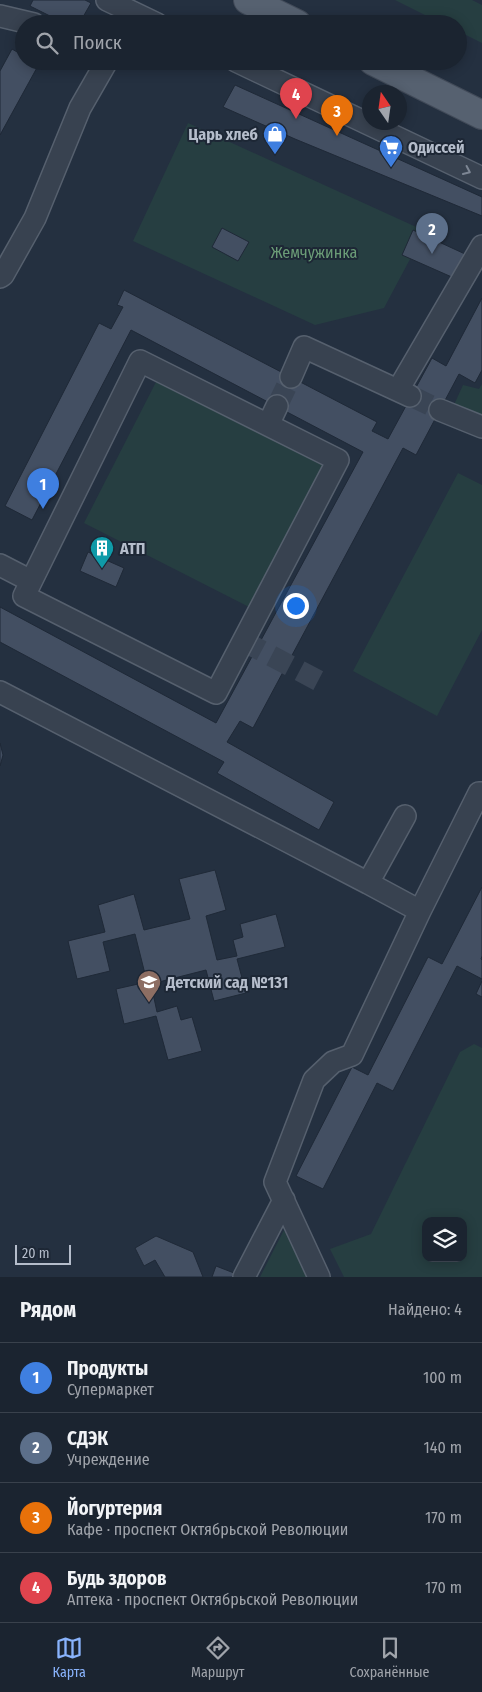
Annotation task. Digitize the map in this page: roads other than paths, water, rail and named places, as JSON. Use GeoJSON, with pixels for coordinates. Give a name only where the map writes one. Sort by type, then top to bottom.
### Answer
{"type":"FeatureCollection","features":[{"type":"Feature","properties":{"kind":"main road"},"geometry":{"type":"LineString","coordinates":[[248,0],[279,15]]}},
{"type":"Feature","properties":{"kind":"main road"},"geometry":{"type":"LineString","coordinates":[[391,70],[482,115]]}},
{"type":"Feature","properties":{"kind":"lane"},"geometry":{"type":"LineString","coordinates":[[107,0],[132,12]]}},
{"type":"Feature","properties":{"kind":"lane"},"geometry":{"type":"LineString","coordinates":[[0,16],[15,20]]}},
{"type":"Feature","properties":{"kind":"lane"},"geometry":{"type":"LineString","coordinates":[[0,277],[3,275],[35,218],[80,108],[102,70]]}},
{"type":"Feature","properties":{"kind":"lane"},"geometry":{"type":"LineString","coordinates":[[255,70],[482,178]]}},
{"type":"Feature","properties":{"kind":"lane"},"geometry":{"type":"LineString","coordinates":[[291,377],[304,347],[404,393],[481,253]]}},
{"type":"Feature","properties":{"kind":"lane"},"geometry":{"type":"LineString","coordinates":[[140,361],[338,460],[216,693],[24,596],[31,581],[140,361]]}},
{"type":"Feature","properties":{"kind":"lane"},"geometry":{"type":"LineString","coordinates":[[268,425],[277,406]]}},
{"type":"Feature","properties":{"kind":"lane"},"geometry":{"type":"LineString","coordinates":[[440,410],[482,427]]}},
{"type":"Feature","properties":{"kind":"lane"},"geometry":{"type":"LineString","coordinates":[[0,565],[31,581]]}},
{"type":"Feature","properties":{"kind":"lane"},"geometry":{"type":"LineString","coordinates":[[0,692],[420,911]]}},
{"type":"Feature","properties":{"kind":"lane"},"geometry":{"type":"LineString","coordinates":[[319,1277],[275,1182],[314,1080],[333,1062],[352,1054],[420,911],[479,793],[482,793]]}},
{"type":"Feature","properties":{"kind":"lane"},"geometry":{"type":"LineString","coordinates":[[368,883],[405,816]]}},
{"type":"Feature","properties":{"kind":"lane"},"geometry":{"type":"LineString","coordinates":[[244,1277],[284,1200]]}},
{"type":"Feature","properties":{"kind":"tunnel"},"geometry":{"type":"LineString","coordinates":[[277,406],[291,377]]}},
{"type":"Feature","properties":{"kind":"tunnel"},"geometry":{"type":"LineString","coordinates":[[411,396],[440,410]]}},
{"type":"Feature","properties":{"kind":"tunnel"},"geometry":{"type":"LineString","coordinates":[[243,641],[319,681]]}},
{"type":"Feature","properties":{"kind":"place","name":"Будь здоров"},"geometry":{"type":"Point","coordinates":[296,119]}},
{"type":"Feature","properties":{"kind":"place","name":"Йогуртерия"},"geometry":{"type":"Point","coordinates":[337,136]}},
{"type":"Feature","properties":{"kind":"place","name":"Царь хлеб"},"geometry":{"type":"Point","coordinates":[275,155]}},
{"type":"Feature","properties":{"kind":"place","name":"Одиссей"},"geometry":{"type":"Point","coordinates":[391,168]}},
{"type":"Feature","properties":{"kind":"place","name":"СДЭК"},"geometry":{"type":"Point","coordinates":[432,254]}},
{"type":"Feature","properties":{"kind":"place","name":"Продукты"},"geometry":{"type":"Point","coordinates":[43,509]}},
{"type":"Feature","properties":{"kind":"place","name":"АТП"},"geometry":{"type":"Point","coordinates":[102,569]}},
{"type":"Feature","properties":{"kind":"place","name":"Детский сад №131"},"geometry":{"type":"Point","coordinates":[149,1003]}},
{"type":"Feature","properties":{"kind":"park label","name":"Жемчужинка"},"geometry":{"type":"Point","coordinates":[314,252]}}]}
